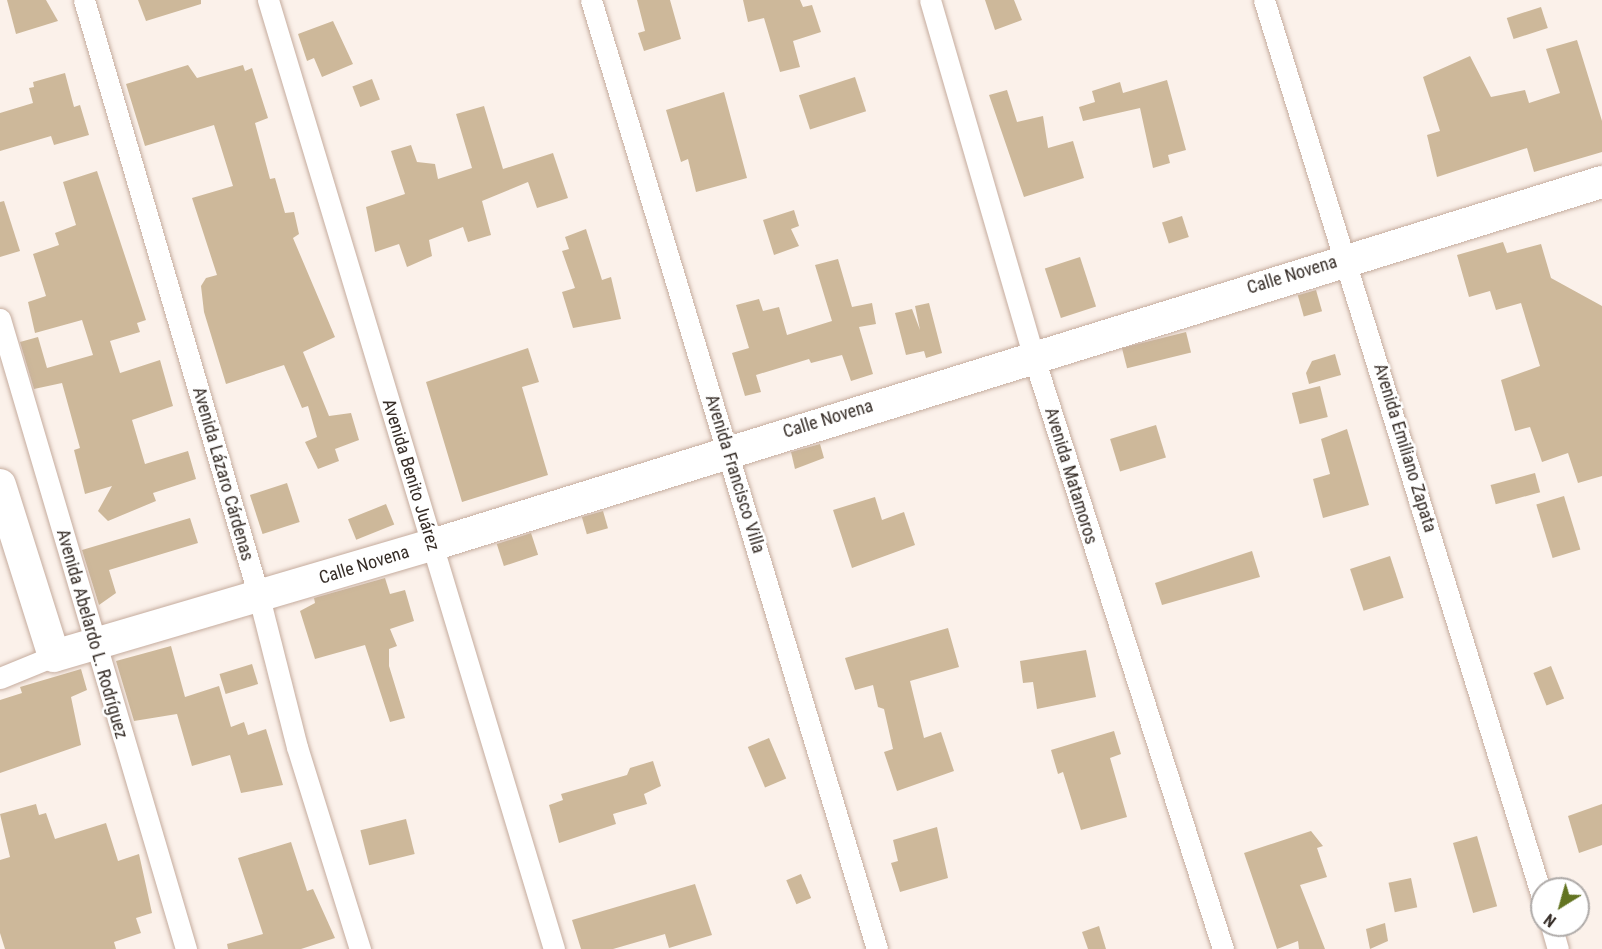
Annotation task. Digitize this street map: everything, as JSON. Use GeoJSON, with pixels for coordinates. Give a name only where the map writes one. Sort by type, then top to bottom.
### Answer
{"type":"FeatureCollection","features":[{"type":"Feature","properties":{"kind":"street","name":"Avenida Lázaro Cárdenas"},"geometry":{"type":"LineString","coordinates":[[84,0],[260,597],[297,747],[360,949]]}},
{"type":"Feature","properties":{"kind":"street","name":"Avenida Benito Juárez"},"geometry":{"type":"LineString","coordinates":[[268,0],[555,949]]}},
{"type":"Feature","properties":{"kind":"street","name":"Avenida Francisco Villa"},"geometry":{"type":"LineString","coordinates":[[591,0],[877,949]]}},
{"type":"Feature","properties":{"kind":"street","name":"Avenida Matamoros"},"geometry":{"type":"LineString","coordinates":[[930,0],[1033,355],[1223,949]]}},
{"type":"Feature","properties":{"kind":"street","name":"Avenida Emiliano Zapata"},"geometry":{"type":"LineString","coordinates":[[1264,0],[1347,258],[1536,877]]}},
{"type":"Feature","properties":{"kind":"street","name":"Calle Novena"},"geometry":{"type":"LineString","coordinates":[[54,656],[95,646],[432,545],[1033,355],[1602,182]]}},
{"type":"Feature","properties":{"kind":"street","name":"Avenida Abelardo L. Rodríguez"},"geometry":{"type":"LineString","coordinates":[[0,319],[186,949]]}},
{"type":"Feature","properties":{"kind":"street"},"geometry":{"type":"LineString","coordinates":[[0,486],[54,656],[0,678]]}},
{"type":"Feature","properties":{"kind":"building"},"geometry":{"type":"Polygon","coordinates":[[[7,0],[46,0],[58,21],[16,34],[7,0]]]}},
{"type":"Feature","properties":{"kind":"building"},"geometry":{"type":"Polygon","coordinates":[[[138,0],[201,0],[201,4],[146,21],[138,0]]]}},
{"type":"Feature","properties":{"kind":"building"},"geometry":{"type":"Polygon","coordinates":[[[637,0],[670,0],[681,39],[644,51],[638,33],[645,31],[637,0]]]}},
{"type":"Feature","properties":{"kind":"building"},"geometry":{"type":"Polygon","coordinates":[[[743,0],[800,0],[803,7],[812,5],[821,32],[793,41],[800,67],[780,72],[764,18],[748,22],[743,0]]]}},
{"type":"Feature","properties":{"kind":"building"},"geometry":{"type":"Polygon","coordinates":[[[985,0],[1014,0],[1022,20],[995,30],[985,0]]]}},
{"type":"Feature","properties":{"kind":"building"},"geometry":{"type":"Polygon","coordinates":[[[1541,7],[1548,28],[1514,39],[1507,18],[1541,7]]]}},
{"type":"Feature","properties":{"kind":"building"},"geometry":{"type":"Polygon","coordinates":[[[333,21],[353,64],[322,77],[314,58],[307,61],[298,34],[333,21]]]}},
{"type":"Feature","properties":{"kind":"building"},"geometry":{"type":"Polygon","coordinates":[[[1577,40],[1602,121],[1602,152],[1534,172],[1527,148],[1437,177],[1427,135],[1440,131],[1423,77],[1470,56],[1491,97],[1525,90],[1529,103],[1560,93],[1546,49],[1577,40]]]}},
{"type":"Feature","properties":{"kind":"building"},"geometry":{"type":"Polygon","coordinates":[[[188,65],[197,78],[243,65],[245,71],[252,68],[268,118],[255,123],[270,179],[275,178],[285,213],[294,212],[299,234],[293,238],[335,337],[303,352],[329,416],[351,413],[359,440],[335,449],[339,461],[318,469],[305,442],[317,437],[308,406],[302,408],[284,365],[226,384],[204,312],[201,286],[206,278],[217,275],[192,198],[233,186],[214,125],[145,146],[126,84],[188,65]]]}},
{"type":"Feature","properties":{"kind":"building"},"geometry":{"type":"Polygon","coordinates":[[[65,73],[74,107],[80,105],[89,135],[54,145],[51,136],[0,151],[0,113],[33,103],[29,88],[34,87],[33,82],[65,73]]]}},
{"type":"Feature","properties":{"kind":"building"},"geometry":{"type":"Polygon","coordinates":[[[855,77],[866,111],[810,129],[799,95],[855,77]]]}},
{"type":"Feature","properties":{"kind":"building"},"geometry":{"type":"Polygon","coordinates":[[[372,79],[380,100],[360,107],[352,87],[372,79]]]}},
{"type":"Feature","properties":{"kind":"building"},"geometry":{"type":"Polygon","coordinates":[[[1167,80],[1186,150],[1168,155],[1170,163],[1153,168],[1140,108],[1083,121],[1079,107],[1095,102],[1092,91],[1120,82],[1123,93],[1167,80]]]}},
{"type":"Feature","properties":{"kind":"building"},"geometry":{"type":"Polygon","coordinates":[[[1007,90],[1017,122],[1043,116],[1048,148],[1073,141],[1084,178],[1024,197],[989,95],[1007,90]]]}},
{"type":"Feature","properties":{"kind":"building"},"geometry":{"type":"Polygon","coordinates":[[[724,92],[747,178],[696,192],[688,159],[681,162],[666,110],[724,92]]]}},
{"type":"Feature","properties":{"kind":"building"},"geometry":{"type":"Polygon","coordinates":[[[484,106],[503,169],[553,153],[568,198],[537,208],[528,182],[482,201],[491,235],[468,242],[463,227],[429,240],[432,256],[407,267],[399,244],[375,252],[366,207],[405,194],[391,151],[411,145],[417,162],[435,164],[438,179],[472,168],[456,114],[484,106]]]}},
{"type":"Feature","properties":{"kind":"building"},"geometry":{"type":"Polygon","coordinates":[[[97,171],[146,320],[137,323],[140,332],[110,341],[120,373],[160,360],[173,406],[132,420],[145,464],[188,451],[196,479],[153,493],[156,501],[108,521],[98,511],[112,486],[85,494],[74,450],[80,448],[62,383],[34,389],[20,342],[38,337],[47,368],[93,355],[82,320],[35,333],[28,302],[46,296],[33,254],[59,245],[55,233],[76,225],[63,182],[97,171]]]}},
{"type":"Feature","properties":{"kind":"building"},"geometry":{"type":"Polygon","coordinates":[[[4,201],[20,251],[0,257],[0,202],[4,201]]]}},
{"type":"Feature","properties":{"kind":"building"},"geometry":{"type":"Polygon","coordinates":[[[794,210],[799,226],[791,229],[799,246],[774,255],[763,220],[794,210]]]}},
{"type":"Feature","properties":{"kind":"building"},"geometry":{"type":"Polygon","coordinates":[[[1182,216],[1189,237],[1169,243],[1162,222],[1182,216]]]}},
{"type":"Feature","properties":{"kind":"building"},"geometry":{"type":"Polygon","coordinates":[[[586,229],[602,280],[611,277],[621,319],[573,328],[562,292],[575,288],[562,251],[569,249],[565,237],[586,229]]]}},
{"type":"Feature","properties":{"kind":"building"},"geometry":{"type":"Polygon","coordinates":[[[1503,242],[1507,253],[1541,244],[1551,278],[1602,306],[1602,476],[1578,483],[1568,453],[1542,462],[1530,427],[1515,431],[1501,380],[1540,366],[1521,303],[1496,310],[1490,291],[1469,297],[1457,255],[1503,242]]]}},
{"type":"Feature","properties":{"kind":"building"},"geometry":{"type":"Polygon","coordinates":[[[1080,257],[1096,306],[1061,318],[1045,268],[1080,257]]]}},
{"type":"Feature","properties":{"kind":"building"},"geometry":{"type":"Polygon","coordinates":[[[838,259],[852,307],[872,303],[876,324],[859,327],[873,374],[851,381],[842,355],[811,363],[809,359],[756,375],[761,392],[745,396],[732,353],[749,348],[736,305],[759,299],[763,311],[779,307],[787,335],[832,321],[815,265],[838,259]]]}},
{"type":"Feature","properties":{"kind":"building"},"geometry":{"type":"Polygon","coordinates":[[[1316,290],[1322,311],[1304,316],[1298,295],[1316,290]]]}},
{"type":"Feature","properties":{"kind":"building"},"geometry":{"type":"Polygon","coordinates":[[[929,303],[942,353],[926,358],[924,351],[906,355],[895,313],[912,309],[920,330],[915,306],[929,303]]]}},
{"type":"Feature","properties":{"kind":"building"},"geometry":{"type":"Polygon","coordinates":[[[1186,332],[1191,352],[1127,368],[1122,348],[1186,332]]]}},
{"type":"Feature","properties":{"kind":"building"},"geometry":{"type":"Polygon","coordinates":[[[528,348],[539,382],[522,387],[548,475],[462,502],[426,382],[528,348]]]}},
{"type":"Feature","properties":{"kind":"building"},"geometry":{"type":"Polygon","coordinates":[[[1335,354],[1341,375],[1309,384],[1306,373],[1312,361],[1335,354]]]}},
{"type":"Feature","properties":{"kind":"building"},"geometry":{"type":"Polygon","coordinates":[[[1320,386],[1328,417],[1300,424],[1292,393],[1320,386]]]}},
{"type":"Feature","properties":{"kind":"building"},"geometry":{"type":"Polygon","coordinates":[[[1156,425],[1166,458],[1120,472],[1110,439],[1156,425]]]}},
{"type":"Feature","properties":{"kind":"building"},"geometry":{"type":"Polygon","coordinates":[[[1347,429],[1369,505],[1323,518],[1313,479],[1330,474],[1321,439],[1347,429]]]}},
{"type":"Feature","properties":{"kind":"building"},"geometry":{"type":"Polygon","coordinates":[[[820,444],[824,458],[795,469],[791,452],[820,444]]]}},
{"type":"Feature","properties":{"kind":"building"},"geometry":{"type":"Polygon","coordinates":[[[1535,473],[1540,492],[1496,504],[1491,485],[1535,473]]]}},
{"type":"Feature","properties":{"kind":"building"},"geometry":{"type":"Polygon","coordinates":[[[287,483],[300,522],[263,534],[250,495],[287,483]]]}},
{"type":"Feature","properties":{"kind":"building"},"geometry":{"type":"Polygon","coordinates":[[[1564,496],[1580,550],[1553,558],[1536,504],[1564,496]]]}},
{"type":"Feature","properties":{"kind":"building"},"geometry":{"type":"Polygon","coordinates":[[[875,497],[882,520],[904,512],[915,545],[852,568],[833,510],[875,497]]]}},
{"type":"Feature","properties":{"kind":"building"},"geometry":{"type":"Polygon","coordinates":[[[386,504],[394,524],[356,540],[348,519],[386,504]]]}},
{"type":"Feature","properties":{"kind":"building"},"geometry":{"type":"Polygon","coordinates":[[[603,511],[608,528],[587,534],[582,517],[603,511]]]}},
{"type":"Feature","properties":{"kind":"building"},"geometry":{"type":"Polygon","coordinates":[[[190,518],[198,543],[109,570],[116,593],[99,605],[82,550],[190,518]]]}},
{"type":"Feature","properties":{"kind":"building"},"geometry":{"type":"Polygon","coordinates":[[[531,533],[538,555],[504,566],[497,544],[531,533]]]}},
{"type":"Feature","properties":{"kind":"building"},"geometry":{"type":"Polygon","coordinates":[[[1252,551],[1260,577],[1162,605],[1155,583],[1252,551]]]}},
{"type":"Feature","properties":{"kind":"building"},"geometry":{"type":"Polygon","coordinates":[[[1390,556],[1404,598],[1364,611],[1350,569],[1390,556]]]}},
{"type":"Feature","properties":{"kind":"building"},"geometry":{"type":"Polygon","coordinates":[[[385,578],[390,594],[405,590],[414,621],[390,629],[397,646],[389,649],[389,666],[405,718],[390,722],[365,645],[315,659],[300,611],[315,603],[314,598],[385,578]]]}},
{"type":"Feature","properties":{"kind":"building"},"geometry":{"type":"Polygon","coordinates":[[[948,628],[959,667],[910,681],[924,738],[941,732],[954,771],[897,791],[884,752],[893,749],[884,709],[878,707],[873,685],[855,690],[845,658],[948,628]]]}},
{"type":"Feature","properties":{"kind":"building"},"geometry":{"type":"Polygon","coordinates":[[[171,646],[185,697],[219,686],[231,727],[244,722],[248,735],[266,729],[283,785],[241,793],[230,755],[192,766],[177,714],[134,721],[116,661],[171,646]]]}},
{"type":"Feature","properties":{"kind":"building"},"geometry":{"type":"Polygon","coordinates":[[[1086,650],[1096,697],[1037,709],[1033,682],[1023,683],[1020,661],[1086,650]]]}},
{"type":"Feature","properties":{"kind":"building"},"geometry":{"type":"Polygon","coordinates":[[[252,664],[258,684],[226,694],[219,674],[252,664]]]}},
{"type":"Feature","properties":{"kind":"building"},"geometry":{"type":"Polygon","coordinates":[[[1551,666],[1564,698],[1546,706],[1533,673],[1551,666]]]}},
{"type":"Feature","properties":{"kind":"building"},"geometry":{"type":"Polygon","coordinates":[[[81,669],[87,690],[71,697],[81,745],[0,773],[0,700],[22,693],[20,687],[81,669]]]}},
{"type":"Feature","properties":{"kind":"building"},"geometry":{"type":"Polygon","coordinates":[[[1114,731],[1121,754],[1110,758],[1127,817],[1081,830],[1063,772],[1058,774],[1051,750],[1114,731]]]}},
{"type":"Feature","properties":{"kind":"building"},"geometry":{"type":"Polygon","coordinates":[[[769,738],[786,779],[765,787],[748,747],[769,738]]]}},
{"type":"Feature","properties":{"kind":"building"},"geometry":{"type":"Polygon","coordinates":[[[653,761],[661,786],[644,794],[647,804],[613,814],[616,824],[559,843],[549,805],[563,800],[561,794],[627,775],[630,768],[653,761]]]}},
{"type":"Feature","properties":{"kind":"building"},"geometry":{"type":"Polygon","coordinates":[[[36,804],[39,815],[46,813],[55,839],[106,823],[118,861],[139,854],[152,913],[136,918],[141,933],[114,942],[116,949],[5,949],[0,933],[0,860],[10,857],[0,814],[36,804]]]}},
{"type":"Feature","properties":{"kind":"building"},"geometry":{"type":"Polygon","coordinates":[[[1602,804],[1602,845],[1579,853],[1568,816],[1602,804]]]}},
{"type":"Feature","properties":{"kind":"building"},"geometry":{"type":"Polygon","coordinates":[[[406,819],[415,854],[369,865],[360,830],[406,819]]]}},
{"type":"Feature","properties":{"kind":"building"},"geometry":{"type":"Polygon","coordinates":[[[937,827],[948,878],[900,892],[891,863],[898,861],[893,840],[937,827]]]}},
{"type":"Feature","properties":{"kind":"building"},"geometry":{"type":"Polygon","coordinates":[[[1311,831],[1323,846],[1317,848],[1327,877],[1300,885],[1325,949],[1299,949],[1298,941],[1277,949],[1244,853],[1311,831]]]}},
{"type":"Feature","properties":{"kind":"building"},"geometry":{"type":"Polygon","coordinates":[[[1477,836],[1497,906],[1473,913],[1453,843],[1477,836]]]}},
{"type":"Feature","properties":{"kind":"building"},"geometry":{"type":"Polygon","coordinates":[[[291,842],[307,891],[313,889],[335,938],[301,949],[228,949],[227,944],[263,934],[238,858],[291,842]]]}},
{"type":"Feature","properties":{"kind":"building"},"geometry":{"type":"Polygon","coordinates":[[[801,874],[811,898],[796,904],[786,880],[801,874]]]}},
{"type":"Feature","properties":{"kind":"building"},"geometry":{"type":"Polygon","coordinates":[[[1411,878],[1417,907],[1395,912],[1389,883],[1411,878]]]}},
{"type":"Feature","properties":{"kind":"building"},"geometry":{"type":"Polygon","coordinates":[[[695,884],[712,935],[669,948],[665,934],[613,949],[581,949],[572,920],[695,884]]]}},
{"type":"Feature","properties":{"kind":"building"},"geometry":{"type":"Polygon","coordinates":[[[1385,923],[1388,941],[1370,949],[1366,929],[1385,923]]]}},
{"type":"Feature","properties":{"kind":"building"},"geometry":{"type":"Polygon","coordinates":[[[1099,926],[1106,949],[1088,949],[1082,932],[1099,926]]]}}]}
